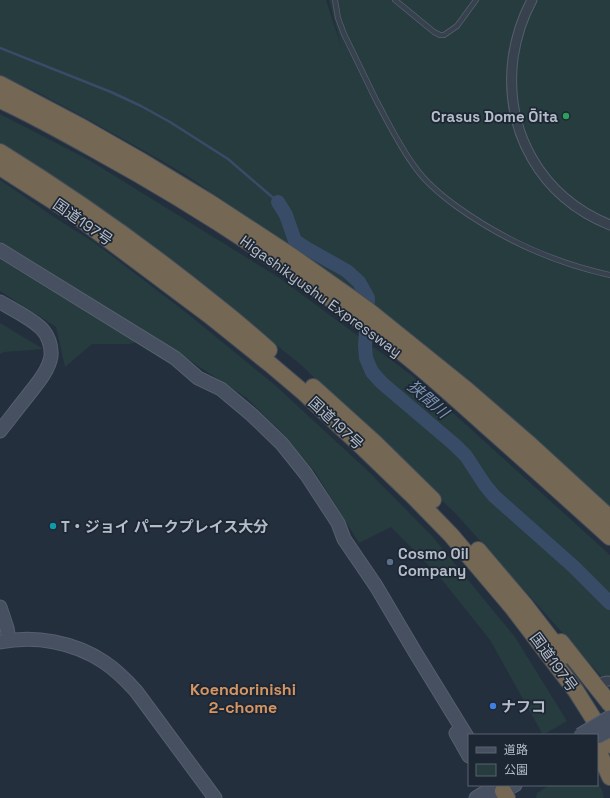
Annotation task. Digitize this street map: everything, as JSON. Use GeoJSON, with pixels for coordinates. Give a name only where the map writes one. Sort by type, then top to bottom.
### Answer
{"type":"FeatureCollection","features":[{"type":"Feature","properties":{"kind":"highway","name":"Higashikyushu Expressway"},"geometry":{"type":"LineString","coordinates":[[0,84],[80,126],[209,202],[323,293],[461,386],[527,442],[610,518]]}},
{"type":"Feature","properties":{"kind":"highway","name":"Higashikyushu Expressway"},"geometry":{"type":"LineString","coordinates":[[0,100],[125,166],[258,242]]}},
{"type":"Feature","properties":{"kind":"highway","name":"国道197号"},"geometry":{"type":"LineString","coordinates":[[0,152],[29,170],[148,252],[219,307],[348,418],[408,475],[456,524],[524,604],[585,686],[610,724]]}},
{"type":"Feature","properties":{"kind":"highway","name":"国道197号"},"geometry":{"type":"LineString","coordinates":[[0,167],[78,217],[209,315],[258,354],[359,444],[444,527],[494,586],[529,628],[576,691],[610,745]]}},
{"type":"Feature","properties":{"kind":"highway","name":"Higashikyushu Expressway"},"geometry":{"type":"LineString","coordinates":[[404,347],[467,408],[610,537]]}},
{"type":"Feature","properties":{"kind":"highway"},"geometry":{"type":"LineString","coordinates":[[444,527],[466,561],[537,650],[581,718],[589,734]]}},
{"type":"Feature","properties":{"kind":"highway"},"geometry":{"type":"LineString","coordinates":[[524,604],[602,684],[610,704]]}},
{"type":"Feature","properties":{"kind":"highway"},"geometry":{"type":"LineString","coordinates":[[598,750],[610,777]]}},
{"type":"Feature","properties":{"kind":"street"},"geometry":{"type":"LineString","coordinates":[[532,0],[522,21],[518,35],[514,50],[512,72],[513,103],[520,134],[528,152],[538,168],[557,191],[578,208],[610,225]]}},
{"type":"Feature","properties":{"kind":"street"},"geometry":{"type":"LineString","coordinates":[[0,250],[135,334],[177,366],[198,378],[211,391],[253,425],[285,458],[376,586],[468,738]]}},
{"type":"Feature","properties":{"kind":"street"},"geometry":{"type":"LineString","coordinates":[[0,302],[41,328],[48,339],[51,350],[49,363],[40,380],[0,431]]}},
{"type":"Feature","properties":{"kind":"street"},"geometry":{"type":"LineString","coordinates":[[344,539],[421,676],[468,754]]}},
{"type":"Feature","properties":{"kind":"street"},"geometry":{"type":"LineString","coordinates":[[0,608],[7,628],[4,641],[21,639],[57,643],[80,650],[104,662],[121,676],[136,691],[215,798]]}},
{"type":"Feature","properties":{"kind":"street"},"geometry":{"type":"LineString","coordinates":[[582,734],[610,717]]}},
{"type":"Feature","properties":{"kind":"street"},"geometry":{"type":"LineString","coordinates":[[598,736],[610,730]]}},
{"type":"Feature","properties":{"kind":"street"},"geometry":{"type":"LineString","coordinates":[[476,798],[498,791]]}},
{"type":"Feature","properties":{"kind":"lane"},"geometry":{"type":"LineString","coordinates":[[336,0],[338,18],[344,34],[395,137],[416,168],[435,190],[484,226],[556,259],[610,275]]}},
{"type":"Feature","properties":{"kind":"lane"},"geometry":{"type":"LineString","coordinates":[[395,0],[434,32],[440,35],[444,35],[457,26],[476,0]]}},
{"type":"Feature","properties":{"kind":"green space"},"geometry":{"type":"Polygon","coordinates":[[[0,0],[326,0],[342,49],[329,0],[610,0],[610,507],[525,435],[422,343],[337,277],[256,224],[192,179],[164,162],[37,92],[0,75],[0,0]]]}},
{"type":"Feature","properties":{"kind":"green space"},"geometry":{"type":"Polygon","coordinates":[[[0,114],[89,160],[278,277],[410,374],[610,555],[610,677],[601,676],[456,514],[300,364],[142,238],[47,174],[0,149],[0,114]]]}},
{"type":"Feature","properties":{"kind":"green space"},"geometry":{"type":"Polygon","coordinates":[[[0,180],[95,243],[188,314],[276,386],[369,472],[432,536],[515,637],[567,721],[542,734],[490,640],[439,576],[391,527],[359,543],[315,472],[284,435],[247,398],[154,337],[129,344],[92,344],[65,367],[56,327],[0,291],[0,180]]]}},
{"type":"Feature","properties":{"kind":"green space"},"geometry":{"type":"Polygon","coordinates":[[[0,323],[43,349],[4,352],[0,354],[0,323]]]}},
{"type":"Feature","properties":{"kind":"green space"},"geometry":{"type":"Polygon","coordinates":[[[598,783],[604,798],[536,798],[537,793],[548,786],[598,786],[598,783]]]}},
{"type":"Feature","properties":{"kind":"waterway"},"geometry":{"type":"LineString","coordinates":[[0,48],[111,92],[170,122],[228,159],[278,202]]}},
{"type":"Feature","properties":{"kind":"waterway","name":"狭間川"},"geometry":{"type":"LineString","coordinates":[[278,202],[286,215],[295,241],[347,271],[359,282],[368,298],[365,346],[366,358],[372,372],[382,383],[455,445],[466,456],[494,496],[574,567],[610,603]]}},
{"type":"Feature","properties":{"kind":"place","name":"Crasus Dome Ōita"},"geometry":{"type":"Point","coordinates":[566,116]}},
{"type":"Feature","properties":{"kind":"place","name":"T・ジョイ パークプレイス大分"},"geometry":{"type":"Point","coordinates":[53,526]}},
{"type":"Feature","properties":{"kind":"place","name":"Cosmo Oil Company"},"geometry":{"type":"Point","coordinates":[390,562]}},
{"type":"Feature","properties":{"kind":"place","name":"ナフコ"},"geometry":{"type":"Point","coordinates":[493,706]}},
{"type":"Feature","properties":{"kind":"district","name":"Koendorinishi 2-chome"},"geometry":{"type":"Point","coordinates":[243,698]}}]}
